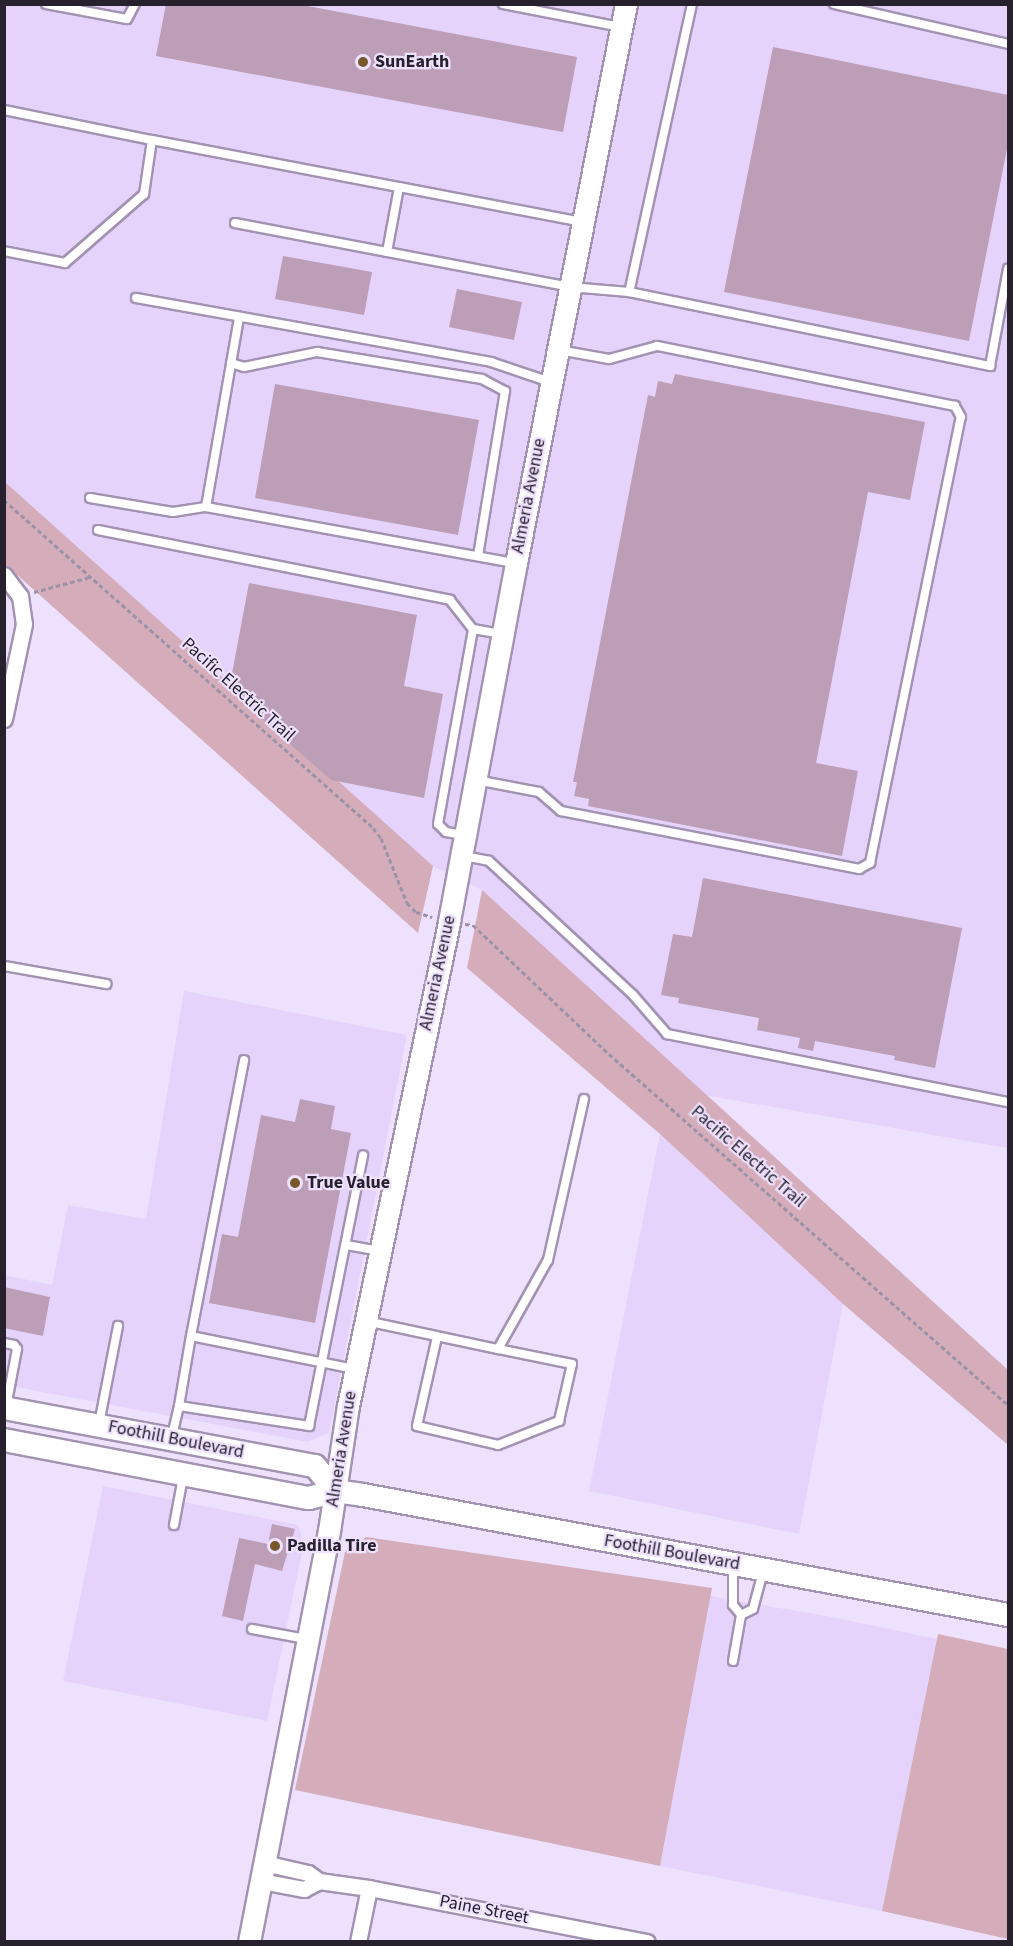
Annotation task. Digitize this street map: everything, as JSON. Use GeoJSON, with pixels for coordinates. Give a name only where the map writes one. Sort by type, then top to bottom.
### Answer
{"type":"FeatureCollection","features":[{"type":"Feature","properties":{"kind":"main road","name":"Foothill Boulevard"},"geometry":{"type":"LineString","coordinates":[[5,1408],[315,1466],[335,1491]]}},
{"type":"Feature","properties":{"kind":"main road","name":"Foothill Boulevard"},"geometry":{"type":"LineString","coordinates":[[4,1440],[309,1498],[335,1491],[1008,1615]]}},
{"type":"Feature","properties":{"kind":"street","name":"Almeria Avenue"},"geometry":{"type":"LineString","coordinates":[[249,1941],[308,1640],[355,1370],[463,845],[502,634],[626,4]]}},
{"type":"Feature","properties":{"kind":"street"},"geometry":{"type":"LineString","coordinates":[[4,575],[20,596],[24,624],[4,719]]}},
{"type":"Feature","properties":{"kind":"street","name":"Paine Street"},"geometry":{"type":"LineString","coordinates":[[263,1872],[304,1889],[319,1881],[369,1887],[647,1941]]}},
{"type":"Feature","properties":{"kind":"street"},"geometry":{"type":"LineString","coordinates":[[358,1941],[369,1887]]}},
{"type":"Feature","properties":{"kind":"lane"},"geometry":{"type":"LineString","coordinates":[[46,4],[127,18],[135,4]]}},
{"type":"Feature","properties":{"kind":"lane"},"geometry":{"type":"LineString","coordinates":[[502,4],[622,27]]}},
{"type":"Feature","properties":{"kind":"lane"},"geometry":{"type":"LineString","coordinates":[[629,292],[692,4]]}},
{"type":"Feature","properties":{"kind":"lane"},"geometry":{"type":"LineString","coordinates":[[834,4],[1008,44]]}},
{"type":"Feature","properties":{"kind":"lane"},"geometry":{"type":"LineString","coordinates":[[4,110],[583,222]]}},
{"type":"Feature","properties":{"kind":"lane"},"geometry":{"type":"LineString","coordinates":[[4,251],[65,263],[144,194],[152,140]]}},
{"type":"Feature","properties":{"kind":"lane"},"geometry":{"type":"LineString","coordinates":[[387,252],[399,187]]}},
{"type":"Feature","properties":{"kind":"lane"},"geometry":{"type":"LineString","coordinates":[[235,223],[570,287],[629,292],[990,366],[1008,269]]}},
{"type":"Feature","properties":{"kind":"lane"},"geometry":{"type":"LineString","coordinates":[[136,298],[491,362],[551,382]]}},
{"type":"Feature","properties":{"kind":"lane"},"geometry":{"type":"LineString","coordinates":[[206,507],[238,316]]}},
{"type":"Feature","properties":{"kind":"lane"},"geometry":{"type":"LineString","coordinates":[[475,780],[539,792],[561,811],[859,868],[870,863],[961,417],[956,406],[657,346],[609,359],[558,349]]}},
{"type":"Feature","properties":{"kind":"lane"},"geometry":{"type":"LineString","coordinates":[[231,363],[244,367],[317,352],[482,379],[505,392],[478,556]]}},
{"type":"Feature","properties":{"kind":"lane"},"geometry":{"type":"LineString","coordinates":[[90,498],[173,512],[206,507],[516,563]]}},
{"type":"Feature","properties":{"kind":"lane"},"geometry":{"type":"LineString","coordinates":[[98,530],[450,600],[473,629],[502,634]]}},
{"type":"Feature","properties":{"kind":"lane"},"geometry":{"type":"LineString","coordinates":[[473,629],[438,824],[463,845],[489,861],[633,995],[667,1034],[1008,1102]]}},
{"type":"Feature","properties":{"kind":"lane"},"geometry":{"type":"LineString","coordinates":[[4,966],[106,984]]}},
{"type":"Feature","properties":{"kind":"lane"},"geometry":{"type":"LineString","coordinates":[[172,1438],[244,1060]]}},
{"type":"Feature","properties":{"kind":"lane"},"geometry":{"type":"LineString","coordinates":[[498,1349],[548,1260],[584,1099]]}},
{"type":"Feature","properties":{"kind":"lane"},"geometry":{"type":"LineString","coordinates":[[179,1406],[309,1426],[363,1155]]}},
{"type":"Feature","properties":{"kind":"lane"},"geometry":{"type":"LineString","coordinates":[[346,1245],[379,1251]]}},
{"type":"Feature","properties":{"kind":"lane"},"geometry":{"type":"LineString","coordinates":[[365,1321],[572,1364],[559,1421],[498,1445],[417,1426],[437,1336]]}},
{"type":"Feature","properties":{"kind":"lane"},"geometry":{"type":"LineString","coordinates":[[98,1425],[118,1326]]}},
{"type":"Feature","properties":{"kind":"lane"},"geometry":{"type":"LineString","coordinates":[[191,1336],[355,1370]]}},
{"type":"Feature","properties":{"kind":"lane"},"geometry":{"type":"LineString","coordinates":[[4,1343],[14,1345],[17,1349],[5,1408]]}},
{"type":"Feature","properties":{"kind":"lane"},"geometry":{"type":"LineString","coordinates":[[174,1525],[183,1475]]}},
{"type":"Feature","properties":{"kind":"lane"},"geometry":{"type":"LineString","coordinates":[[733,1661],[741,1616],[733,1605],[734,1564]]}},
{"type":"Feature","properties":{"kind":"lane"},"geometry":{"type":"LineString","coordinates":[[741,1616],[753,1609],[763,1570]]}},
{"type":"Feature","properties":{"kind":"lane"},"geometry":{"type":"LineString","coordinates":[[252,1629],[308,1640]]}},
{"type":"Feature","properties":{"kind":"path","name":"Pacific Electric Trail"},"geometry":{"type":"LineString","coordinates":[[4,500],[373,828],[381,838],[407,903],[416,912],[427,916]]}},
{"type":"Feature","properties":{"kind":"path"},"geometry":{"type":"LineString","coordinates":[[20,596],[90,577]]}},
{"type":"Feature","properties":{"kind":"path","name":"Pacific Electric Trail"},"geometry":{"type":"LineString","coordinates":[[473,925],[609,1054],[1008,1405]]}},
{"type":"Feature","properties":{"kind":"shaded area"},"geometry":{"type":"Polygon","coordinates":[[[5,5],[1008,5],[1008,1148],[704,1095],[482,890],[433,866],[5,482],[5,5]]]}},
{"type":"Feature","properties":{"kind":"shaded area"},"geometry":{"type":"Polygon","coordinates":[[[5,482],[433,866],[418,933],[5,564],[5,482]]]}},
{"type":"Feature","properties":{"kind":"shaded area"},"geometry":{"type":"Polygon","coordinates":[[[482,890],[1008,1370],[1008,1445],[843,1304],[660,1134],[467,968],[482,890]]]}},
{"type":"Feature","properties":{"kind":"shaded area"},"geometry":{"type":"Polygon","coordinates":[[[184,991],[407,1035],[329,1433],[308,1442],[5,1385],[4,1275],[52,1285],[68,1205],[146,1219],[184,991]]]}},
{"type":"Feature","properties":{"kind":"shaded area"},"geometry":{"type":"Polygon","coordinates":[[[660,1134],[843,1304],[799,1534],[589,1491],[660,1134]]]}},
{"type":"Feature","properties":{"kind":"shaded area"},"geometry":{"type":"Polygon","coordinates":[[[103,1486],[298,1525],[304,1543],[267,1721],[63,1681],[103,1486]]]}},
{"type":"Feature","properties":{"kind":"shaded area"},"geometry":{"type":"Polygon","coordinates":[[[366,1537],[712,1588],[660,1866],[295,1790],[345,1552],[366,1537]]]}},
{"type":"Feature","properties":{"kind":"shaded area"},"geometry":{"type":"Polygon","coordinates":[[[710,1596],[827,1616],[937,1639],[882,1911],[660,1866],[710,1596]]]}},
{"type":"Feature","properties":{"kind":"shaded area"},"geometry":{"type":"Polygon","coordinates":[[[938,1634],[1008,1649],[1008,1939],[882,1911],[938,1634]]]}},
{"type":"Feature","properties":{"kind":"building"},"geometry":{"type":"Polygon","coordinates":[[[166,4],[297,4],[577,57],[563,132],[156,56],[166,4]]]}},
{"type":"Feature","properties":{"kind":"building"},"geometry":{"type":"Polygon","coordinates":[[[773,47],[1008,95],[1008,144],[969,341],[724,292],[773,47]]]}},
{"type":"Feature","properties":{"kind":"building"},"geometry":{"type":"Polygon","coordinates":[[[283,256],[372,272],[364,315],[275,299],[283,256]]]}},
{"type":"Feature","properties":{"kind":"building"},"geometry":{"type":"Polygon","coordinates":[[[457,289],[522,302],[514,340],[449,327],[457,289]]]}},
{"type":"Feature","properties":{"kind":"building"},"geometry":{"type":"Polygon","coordinates":[[[675,374],[925,422],[910,500],[868,492],[816,763],[858,771],[842,856],[588,806],[589,799],[574,796],[577,782],[573,782],[648,395],[655,397],[658,381],[672,384],[675,374]]]}},
{"type":"Feature","properties":{"kind":"building"},"geometry":{"type":"Polygon","coordinates":[[[275,384],[479,420],[458,535],[255,498],[275,384]]]}},
{"type":"Feature","properties":{"kind":"building"},"geometry":{"type":"Polygon","coordinates":[[[249,583],[417,615],[404,686],[443,694],[424,798],[331,780],[229,690],[249,583]]]}},
{"type":"Feature","properties":{"kind":"building"},"geometry":{"type":"Polygon","coordinates":[[[703,878],[962,928],[935,1068],[894,1060],[895,1056],[815,1041],[813,1051],[798,1048],[800,1038],[757,1030],[759,1018],[678,1003],[679,998],[661,995],[673,934],[692,937],[703,878]]]}},
{"type":"Feature","properties":{"kind":"building","name":"True Value"},"geometry":{"type":"Polygon","coordinates":[[[300,1099],[335,1106],[331,1129],[351,1133],[315,1323],[209,1303],[222,1234],[238,1237],[261,1115],[295,1122],[300,1099]]]}},
{"type":"Feature","properties":{"kind":"building"},"geometry":{"type":"Polygon","coordinates":[[[4,1287],[50,1297],[43,1336],[4,1328],[4,1287]]]}},
{"type":"Feature","properties":{"kind":"building"},"geometry":{"type":"Polygon","coordinates":[[[272,1524],[295,1529],[282,1571],[255,1564],[243,1621],[222,1616],[239,1538],[268,1544],[272,1524]]]}},
{"type":"Feature","properties":{"kind":"place","name":"SunEarth"},"geometry":{"type":"Point","coordinates":[363,62]}},
{"type":"Feature","properties":{"kind":"place","name":"True Value"},"geometry":{"type":"Point","coordinates":[295,1183]}},
{"type":"Feature","properties":{"kind":"place","name":"Padilla Tire"},"geometry":{"type":"Point","coordinates":[275,1546]}}]}
